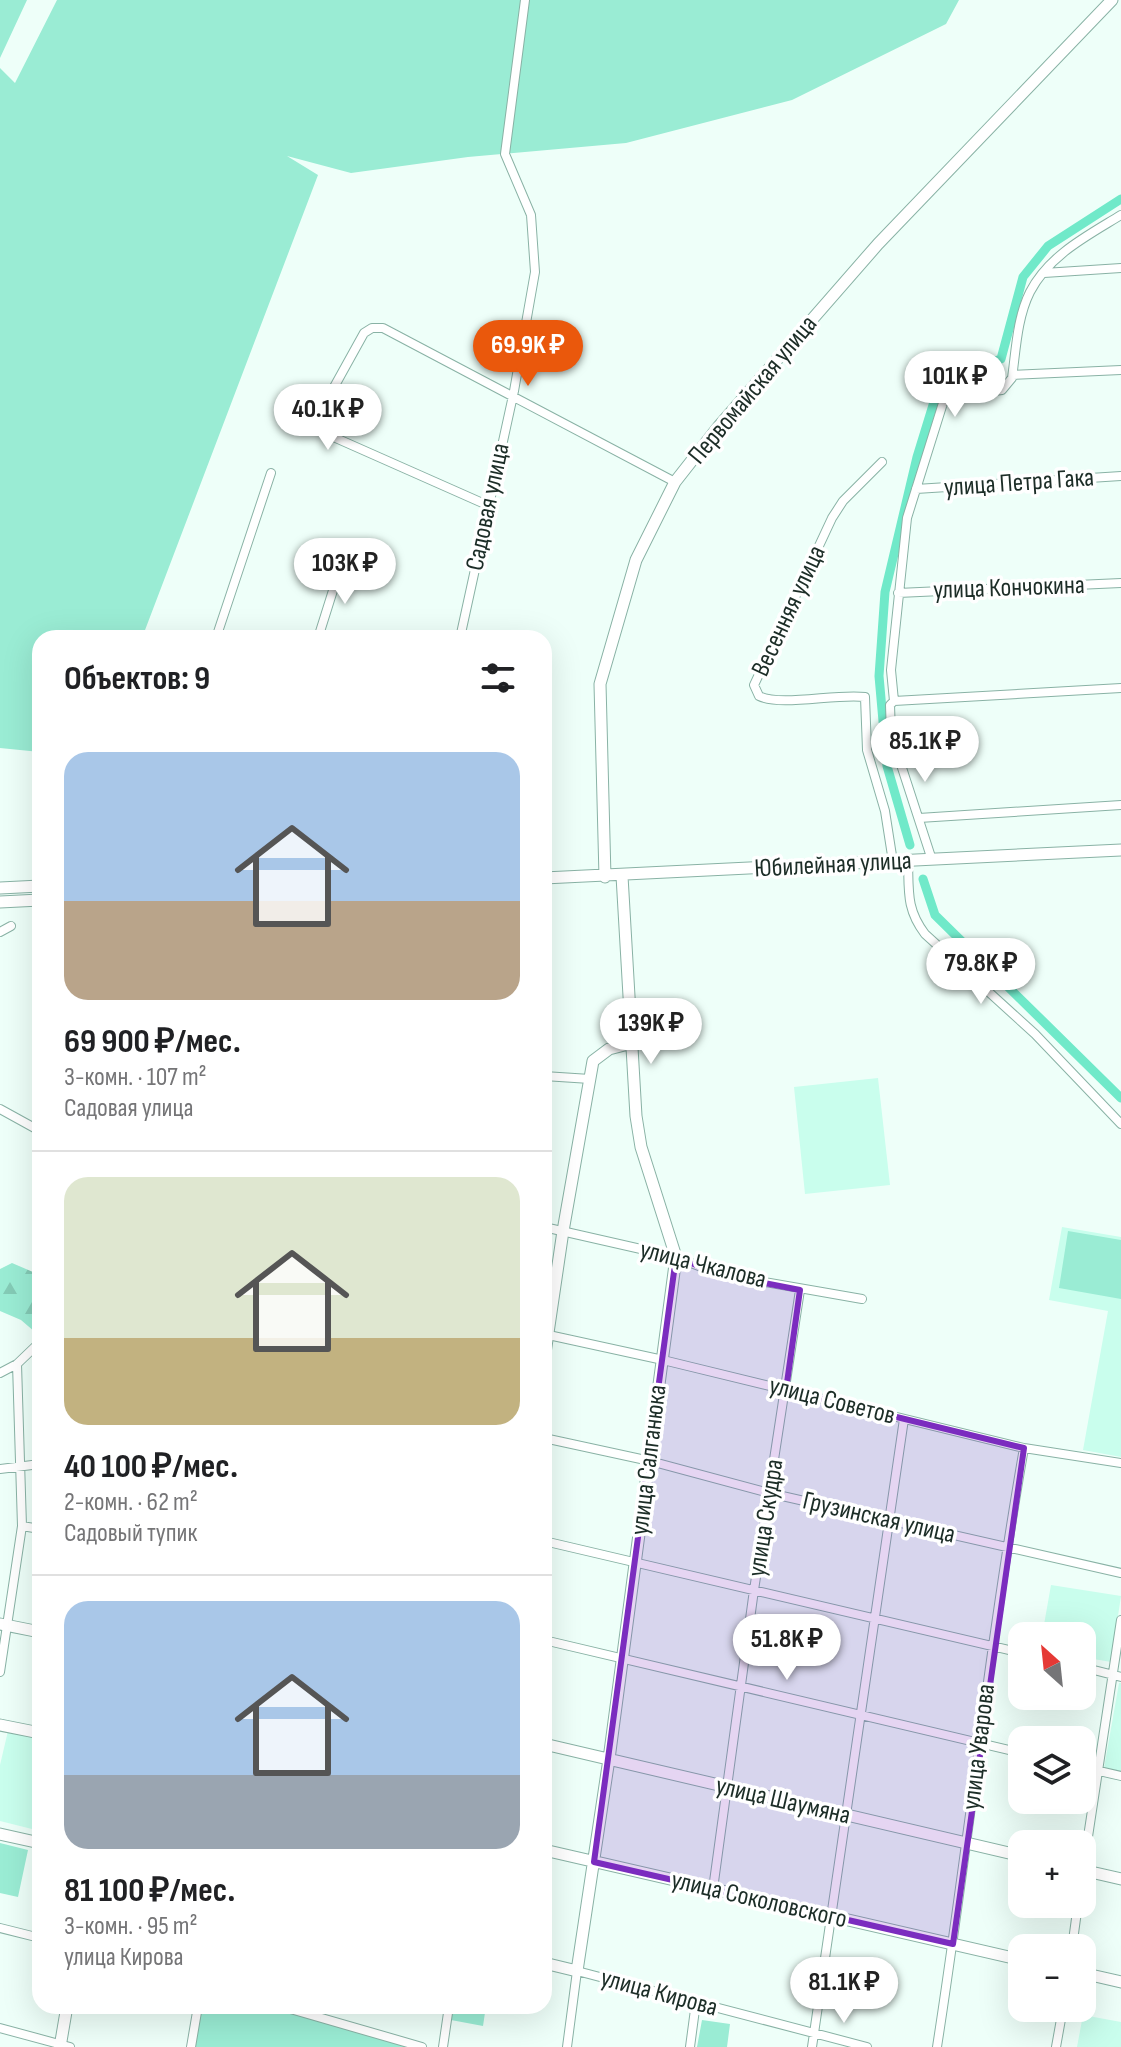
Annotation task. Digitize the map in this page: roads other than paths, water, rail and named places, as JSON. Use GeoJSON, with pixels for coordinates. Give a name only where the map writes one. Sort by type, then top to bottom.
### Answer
{"type":"FeatureCollection","features":[{"type":"Feature","properties":{"kind":"street","name":"Садовая улица"},"geometry":{"type":"LineString","coordinates":[[462,630],[512,398],[535,272],[531,215],[505,154],[525,0]]}},
{"type":"Feature","properties":{"kind":"street","name":"Первомайская улица"},"geometry":{"type":"LineString","coordinates":[[605,877],[600,684],[636,560],[675,482],[719,426],[878,244],[1112,0]]}},
{"type":"Feature","properties":{"kind":"street"},"geometry":{"type":"LineString","coordinates":[[894,701],[891,670],[907,518],[943,403],[954,396],[1002,390],[1013,375],[1020,322],[1030,292],[1061,253],[1121,215]]}},
{"type":"Feature","properties":{"kind":"street"},"geometry":{"type":"LineString","coordinates":[[1044,273],[1121,268]]}},
{"type":"Feature","properties":{"kind":"street"},"geometry":{"type":"LineString","coordinates":[[487,505],[329,435],[321,428],[318,416],[364,333],[372,328],[383,328],[675,482]]}},
{"type":"Feature","properties":{"kind":"street"},"geometry":{"type":"LineString","coordinates":[[1013,375],[1121,370]]}},
{"type":"Feature","properties":{"kind":"street","name":"Весенняя улица"},"geometry":{"type":"LineString","coordinates":[[882,462],[843,501],[832,518],[754,685],[759,696],[772,700],[851,695],[865,697],[867,750],[885,811],[893,862]]}},
{"type":"Feature","properties":{"kind":"street"},"geometry":{"type":"LineString","coordinates":[[219,630],[271,473]]}},
{"type":"Feature","properties":{"kind":"street","name":"улица Петра Гака"},"geometry":{"type":"LineString","coordinates":[[916,489],[1121,476]]}},
{"type":"Feature","properties":{"kind":"street"},"geometry":{"type":"LineString","coordinates":[[321,630],[341,565]]}},
{"type":"Feature","properties":{"kind":"street","name":"улица Кончокина"},"geometry":{"type":"LineString","coordinates":[[898,593],[1121,583]]}},
{"type":"Feature","properties":{"kind":"street"},"geometry":{"type":"LineString","coordinates":[[932,860],[891,734],[890,705],[894,701],[1121,688]]}},
{"type":"Feature","properties":{"kind":"street"},"geometry":{"type":"LineString","coordinates":[[919,818],[1121,805]]}},
{"type":"Feature","properties":{"kind":"street","name":"Юбилейная улица"},"geometry":{"type":"LineString","coordinates":[[552,878],[1121,850]]}},
{"type":"Feature","properties":{"kind":"street"},"geometry":{"type":"LineString","coordinates":[[908,861],[909,906],[913,919],[925,934],[1035,1034],[1121,1124]]}},
{"type":"Feature","properties":{"kind":"street","name":"улица Салганюка"},"geometry":{"type":"LineString","coordinates":[[567,2047],[676,1257],[641,1147],[636,1116],[622,876]]}},
{"type":"Feature","properties":{"kind":"street"},"geometry":{"type":"LineString","coordinates":[[0,888],[32,886]]}},
{"type":"Feature","properties":{"kind":"street"},"geometry":{"type":"LineString","coordinates":[[0,902],[32,900]]}},
{"type":"Feature","properties":{"kind":"street"},"geometry":{"type":"LineString","coordinates":[[0,932],[11,926]]}},
{"type":"Feature","properties":{"kind":"street"},"geometry":{"type":"LineString","coordinates":[[552,1298],[593,1061],[599,1054],[632,1043]]}},
{"type":"Feature","properties":{"kind":"street"},"geometry":{"type":"LineString","coordinates":[[552,1077],[590,1079]]}},
{"type":"Feature","properties":{"kind":"street"},"geometry":{"type":"LineString","coordinates":[[0,1109],[32,1127]]}},
{"type":"Feature","properties":{"kind":"street","name":"улица Чкалова"},"geometry":{"type":"LineString","coordinates":[[552,1229],[676,1257],[719,1274],[862,1299]]}},
{"type":"Feature","properties":{"kind":"street","name":"улица Скудра"},"geometry":{"type":"LineString","coordinates":[[713,1889],[754,1590],[800,1290]]}},
{"type":"Feature","properties":{"kind":"street","name":"улица Советов"},"geometry":{"type":"LineString","coordinates":[[552,1335],[1024,1448],[1121,1463]]}},
{"type":"Feature","properties":{"kind":"street"},"geometry":{"type":"LineString","coordinates":[[0,1373],[17,1364],[32,1350]]}},
{"type":"Feature","properties":{"kind":"street"},"geometry":{"type":"LineString","coordinates":[[0,1672],[4,1625],[22,1526],[17,1364]]}},
{"type":"Feature","properties":{"kind":"street"},"geometry":{"type":"LineString","coordinates":[[812,2047],[904,1419]]}},
{"type":"Feature","properties":{"kind":"street","name":"Грузинская улица"},"geometry":{"type":"LineString","coordinates":[[552,1440],[1121,1573]]}},
{"type":"Feature","properties":{"kind":"street","name":"улица Уварова"},"geometry":{"type":"LineString","coordinates":[[937,2047],[967,1844],[991,1646],[1024,1448]]}},
{"type":"Feature","properties":{"kind":"street"},"geometry":{"type":"LineString","coordinates":[[0,1469],[32,1466]]}},
{"type":"Feature","properties":{"kind":"street"},"geometry":{"type":"LineString","coordinates":[[22,1526],[32,1528]]}},
{"type":"Feature","properties":{"kind":"street"},"geometry":{"type":"LineString","coordinates":[[552,1543],[1008,1650]]}},
{"type":"Feature","properties":{"kind":"street"},"geometry":{"type":"LineString","coordinates":[[1089,1830],[1116,1676],[1121,1620]]}},
{"type":"Feature","properties":{"kind":"street"},"geometry":{"type":"LineString","coordinates":[[4,1625],[32,1630]]}},
{"type":"Feature","properties":{"kind":"street"},"geometry":{"type":"LineString","coordinates":[[552,1642],[1008,1750]]}},
{"type":"Feature","properties":{"kind":"street"},"geometry":{"type":"LineString","coordinates":[[1096,1671],[1116,1676]]}},
{"type":"Feature","properties":{"kind":"street"},"geometry":{"type":"LineString","coordinates":[[0,1725],[32,1731]]}},
{"type":"Feature","properties":{"kind":"street","name":"улица Шаумяна"},"geometry":{"type":"LineString","coordinates":[[552,1746],[1008,1853]]}},
{"type":"Feature","properties":{"kind":"street"},"geometry":{"type":"LineString","coordinates":[[1098,1771],[1121,1776]]}},
{"type":"Feature","properties":{"kind":"street"},"geometry":{"type":"LineString","coordinates":[[0,1834],[32,1841]]}},
{"type":"Feature","properties":{"kind":"street","name":"улица Соколовского"},"geometry":{"type":"LineString","coordinates":[[552,1852],[1008,1957]]}},
{"type":"Feature","properties":{"kind":"street"},"geometry":{"type":"LineString","coordinates":[[1096,1875],[1121,1879]]}},
{"type":"Feature","properties":{"kind":"street"},"geometry":{"type":"LineString","coordinates":[[0,1928],[32,1936]]}},
{"type":"Feature","properties":{"kind":"street","name":"улица Кирова"},"geometry":{"type":"LineString","coordinates":[[552,1965],[867,2047]]}},
{"type":"Feature","properties":{"kind":"street"},"geometry":{"type":"LineString","coordinates":[[1096,1976],[1121,1982]]}},
{"type":"Feature","properties":{"kind":"street"},"geometry":{"type":"LineString","coordinates":[[690,2047],[696,2002]]}},
{"type":"Feature","properties":{"kind":"street"},"geometry":{"type":"LineString","coordinates":[[0,2028],[64,2046],[66,2014]]}},
{"type":"Feature","properties":{"kind":"street"},"geometry":{"type":"LineString","coordinates":[[191,2047],[197,2014]]}},
{"type":"Feature","properties":{"kind":"street"},"geometry":{"type":"LineString","coordinates":[[308,2014],[422,2047]]}},
{"type":"Feature","properties":{"kind":"street"},"geometry":{"type":"LineString","coordinates":[[443,2047],[448,2014]]}},
{"type":"Feature","properties":{"kind":"street"},"geometry":{"type":"LineString","coordinates":[[1056,2047],[1060,2022]]}},
{"type":"Feature","properties":{"kind":"waterway"},"geometry":{"type":"LineString","coordinates":[[910,845],[887,766],[879,676],[885,592],[917,457],[941,379],[1001,359],[1023,277],[1048,246],[1121,199]]}},
{"type":"Feature","properties":{"kind":"waterway"},"geometry":{"type":"LineString","coordinates":[[923,879],[935,915],[1121,1098]]}}]}
